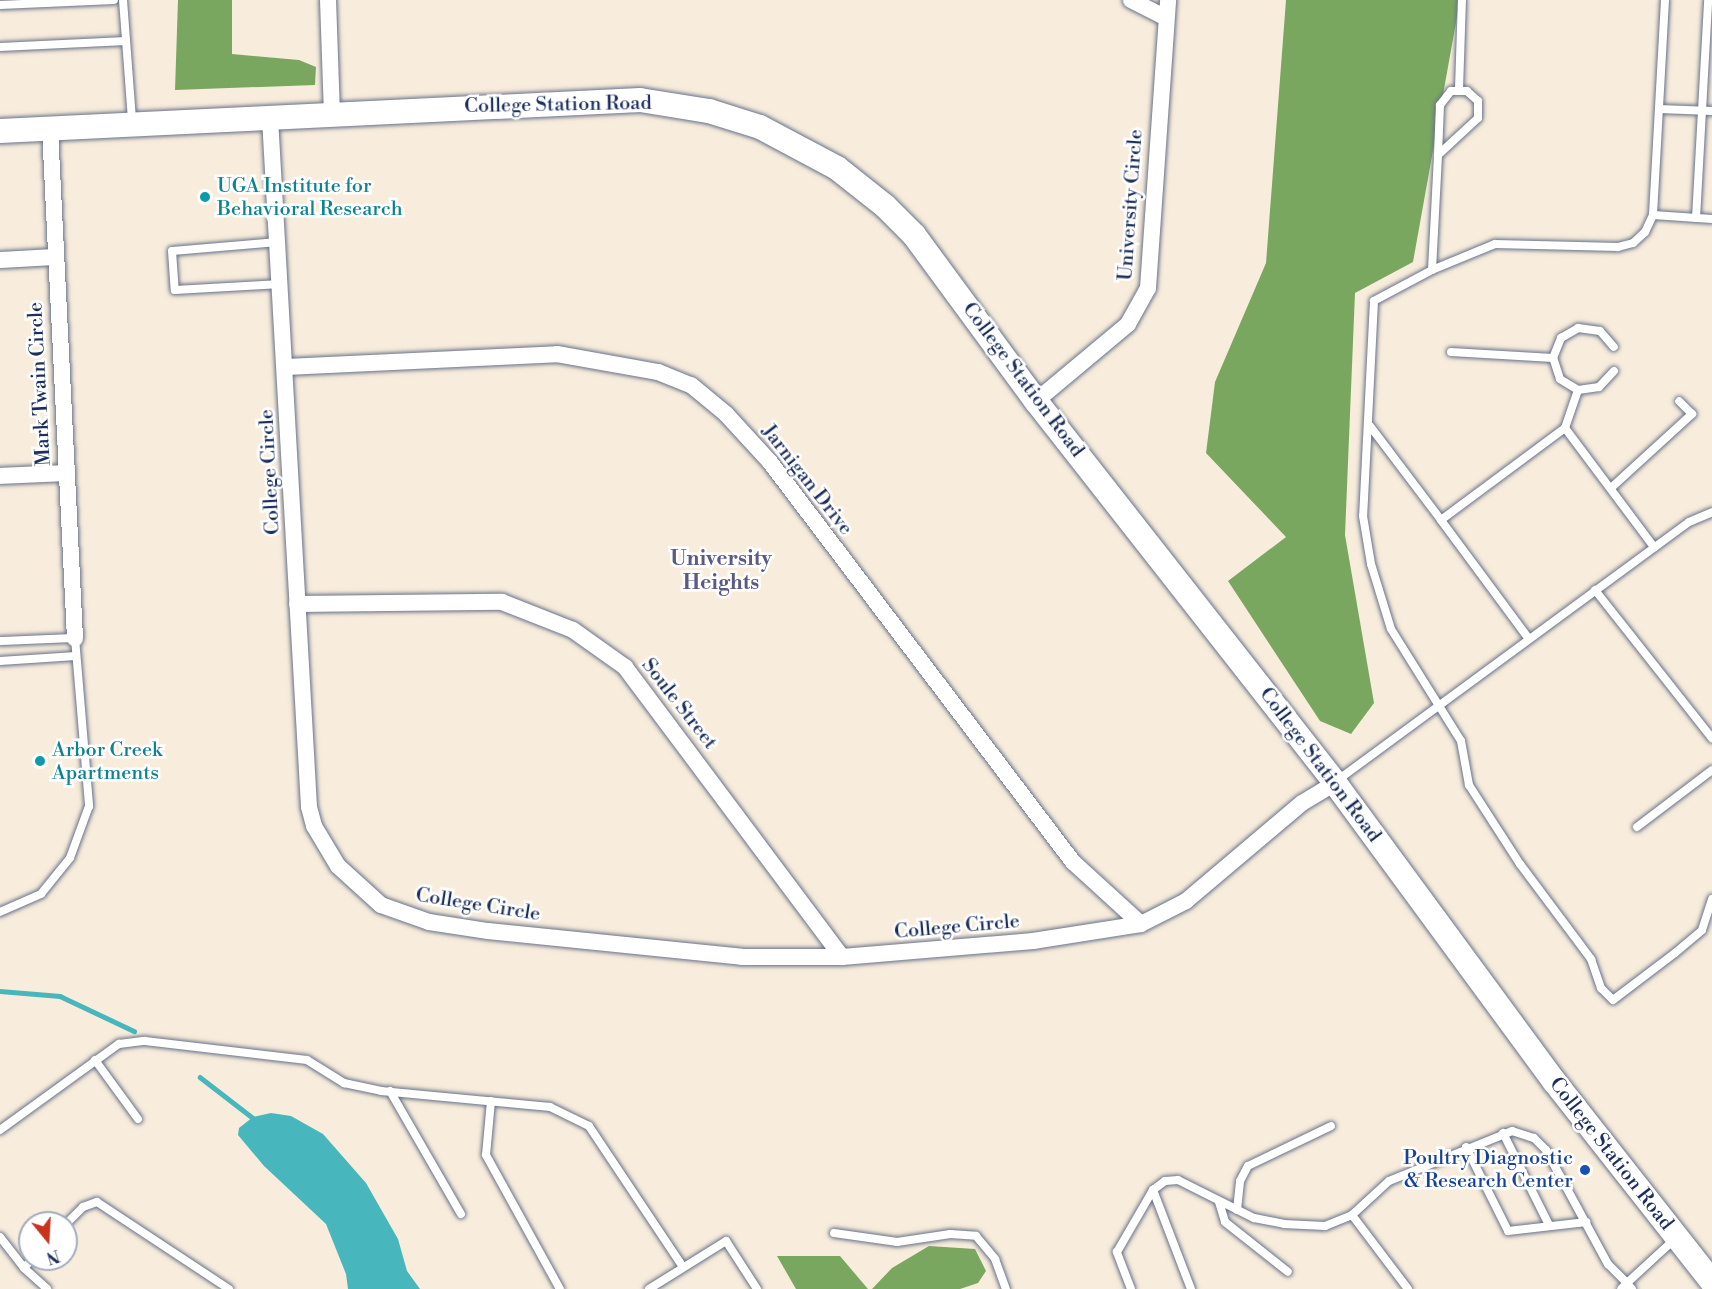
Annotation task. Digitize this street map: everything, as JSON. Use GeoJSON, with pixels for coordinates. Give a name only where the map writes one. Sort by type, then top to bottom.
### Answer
{"type":"FeatureCollection","features":[{"type":"Feature","properties":{"kind":"main road","name":"College Station Road"},"geometry":{"type":"LineString","coordinates":[[0,131],[640,100],[709,111],[776,133],[837,168],[892,213],[934,262],[1036,400],[1335,783],[1554,1081],[1712,1282]]}},
{"type":"Feature","properties":{"kind":"street"},"geometry":{"type":"LineString","coordinates":[[328,0],[332,114]]}},
{"type":"Feature","properties":{"kind":"street"},"geometry":{"type":"LineString","coordinates":[[1131,0],[1164,17]]}},
{"type":"Feature","properties":{"kind":"street","name":"University Circle"},"geometry":{"type":"LineString","coordinates":[[1036,400],[1128,324],[1148,288],[1164,17],[1167,0]]}},
{"type":"Feature","properties":{"kind":"street","name":"College Circle"},"geometry":{"type":"LineString","coordinates":[[270,118],[286,368],[309,807],[314,826],[338,866],[381,905],[429,922],[600,945],[742,957],[842,957],[1033,941],[1141,924],[1186,901],[1302,803],[1335,783]]}},
{"type":"Feature","properties":{"kind":"street","name":"Mark Twain Circle"},"geometry":{"type":"LineString","coordinates":[[50,129],[65,473],[75,638]]}},
{"type":"Feature","properties":{"kind":"street"},"geometry":{"type":"LineString","coordinates":[[0,260],[55,257]]}},
{"type":"Feature","properties":{"kind":"street","name":"Jarnigan Drive"},"geometry":{"type":"LineString","coordinates":[[286,368],[557,354],[658,372],[691,385],[726,414],[770,462],[1073,862],[1141,924]]}},
{"type":"Feature","properties":{"kind":"street"},"geometry":{"type":"LineString","coordinates":[[0,476],[65,473]]}},
{"type":"Feature","properties":{"kind":"street","name":"Soule Street"},"geometry":{"type":"LineString","coordinates":[[297,604],[502,603],[573,630],[625,667],[842,957]]}},
{"type":"Feature","properties":{"kind":"lane"},"geometry":{"type":"LineString","coordinates":[[0,5],[114,0]]}},
{"type":"Feature","properties":{"kind":"lane"},"geometry":{"type":"LineString","coordinates":[[123,0],[132,125]]}},
{"type":"Feature","properties":{"kind":"lane"},"geometry":{"type":"LineString","coordinates":[[1459,89],[1462,0]]}},
{"type":"Feature","properties":{"kind":"lane"},"geometry":{"type":"LineString","coordinates":[[1665,0],[1653,215],[1645,232],[1633,243],[1618,248],[1495,244],[1432,270],[1374,301],[1370,426],[1362,516],[1371,564],[1391,629],[1466,751],[1469,785],[1478,802],[1584,948],[1602,988],[1613,999],[1702,930],[1712,899]]}},
{"type":"Feature","properties":{"kind":"lane"},"geometry":{"type":"LineString","coordinates":[[1696,218],[1708,0]]}},
{"type":"Feature","properties":{"kind":"lane"},"geometry":{"type":"LineString","coordinates":[[0,47],[126,41]]}},
{"type":"Feature","properties":{"kind":"lane"},"geometry":{"type":"LineString","coordinates":[[1438,154],[1478,118],[1478,101],[1459,89]]}},
{"type":"Feature","properties":{"kind":"lane"},"geometry":{"type":"LineString","coordinates":[[1432,270],[1440,105],[1444,96],[1459,89]]}},
{"type":"Feature","properties":{"kind":"lane"},"geometry":{"type":"LineString","coordinates":[[1659,110],[1712,111]]}},
{"type":"Feature","properties":{"kind":"lane"},"geometry":{"type":"LineString","coordinates":[[1653,215],[1712,219]]}},
{"type":"Feature","properties":{"kind":"lane"},"geometry":{"type":"LineString","coordinates":[[278,242],[172,251],[175,290],[281,284]]}},
{"type":"Feature","properties":{"kind":"lane"},"geometry":{"type":"LineString","coordinates":[[1614,347],[1600,331],[1578,328],[1561,338],[1553,358],[1560,379],[1578,390],[1599,387],[1614,371]]}},
{"type":"Feature","properties":{"kind":"lane"},"geometry":{"type":"LineString","coordinates":[[1451,352],[1553,358]]}},
{"type":"Feature","properties":{"kind":"lane"},"geometry":{"type":"LineString","coordinates":[[1441,520],[1565,428],[1578,390]]}},
{"type":"Feature","properties":{"kind":"lane"},"geometry":{"type":"LineString","coordinates":[[1611,488],[1692,414],[1679,401]]}},
{"type":"Feature","properties":{"kind":"lane"},"geometry":{"type":"LineString","coordinates":[[1370,426],[1529,639]]}},
{"type":"Feature","properties":{"kind":"lane"},"geometry":{"type":"LineString","coordinates":[[1565,428],[1654,547]]}},
{"type":"Feature","properties":{"kind":"lane"},"geometry":{"type":"LineString","coordinates":[[1335,783],[1654,547],[1689,522],[1712,512]]}},
{"type":"Feature","properties":{"kind":"lane"},"geometry":{"type":"LineString","coordinates":[[1595,590],[1712,738]]}},
{"type":"Feature","properties":{"kind":"lane"},"geometry":{"type":"LineString","coordinates":[[0,641],[75,638],[89,806],[70,858],[41,894],[0,912]]}},
{"type":"Feature","properties":{"kind":"lane"},"geometry":{"type":"LineString","coordinates":[[0,661],[76,656]]}},
{"type":"Feature","properties":{"kind":"lane"},"geometry":{"type":"LineString","coordinates":[[1637,827],[1712,770]]}},
{"type":"Feature","properties":{"kind":"lane"},"geometry":{"type":"LineString","coordinates":[[0,1130],[119,1044],[145,1041],[307,1060],[344,1083],[390,1091],[550,1107],[589,1126],[683,1267]]}},
{"type":"Feature","properties":{"kind":"lane"},"geometry":{"type":"LineString","coordinates":[[95,1060],[138,1119]]}},
{"type":"Feature","properties":{"kind":"lane"},"geometry":{"type":"LineString","coordinates":[[390,1091],[461,1214]]}},
{"type":"Feature","properties":{"kind":"lane"},"geometry":{"type":"LineString","coordinates":[[491,1101],[486,1155],[560,1289]]}},
{"type":"Feature","properties":{"kind":"lane"},"geometry":{"type":"LineString","coordinates":[[1237,1210],[1240,1180],[1248,1166],[1331,1126]]}},
{"type":"Feature","properties":{"kind":"lane"},"geometry":{"type":"LineString","coordinates":[[1131,1289],[1117,1252],[1153,1190],[1165,1181],[1178,1180],[1254,1218],[1325,1226],[1352,1215],[1389,1181],[1466,1147],[1512,1131],[1534,1138],[1546,1150],[1608,1264],[1627,1287],[1677,1238]]}},
{"type":"Feature","properties":{"kind":"lane"},"geometry":{"type":"LineString","coordinates":[[1503,1133],[1548,1225]]}},
{"type":"Feature","properties":{"kind":"lane"},"geometry":{"type":"LineString","coordinates":[[1466,1147],[1508,1231],[1586,1222]]}},
{"type":"Feature","properties":{"kind":"lane"},"geometry":{"type":"LineString","coordinates":[[1153,1190],[1191,1289]]}},
{"type":"Feature","properties":{"kind":"lane"},"geometry":{"type":"LineString","coordinates":[[78,1212],[83,1207],[98,1202],[229,1289]]}},
{"type":"Feature","properties":{"kind":"lane"},"geometry":{"type":"LineString","coordinates":[[1219,1202],[1225,1222],[1288,1272]]}},
{"type":"Feature","properties":{"kind":"lane"},"geometry":{"type":"LineString","coordinates":[[1352,1215],[1407,1289]]}},
{"type":"Feature","properties":{"kind":"lane"},"geometry":{"type":"LineString","coordinates":[[834,1233],[897,1242],[950,1234],[976,1236],[995,1259],[1006,1289]]}},
{"type":"Feature","properties":{"kind":"lane"},"geometry":{"type":"LineString","coordinates":[[0,1237],[18,1260]]}},
{"type":"Feature","properties":{"kind":"lane"},"geometry":{"type":"LineString","coordinates":[[649,1289],[726,1241],[757,1289]]}},
{"type":"Feature","properties":{"kind":"lane"},"geometry":{"type":"LineString","coordinates":[[27,1271],[47,1289]]}},
{"type":"Feature","properties":{"kind":"green space"},"geometry":{"type":"Polygon","coordinates":[[[178,0],[232,0],[232,54],[299,60],[316,67],[315,85],[175,90],[178,0]]]}},
{"type":"Feature","properties":{"kind":"green space"},"geometry":{"type":"Polygon","coordinates":[[[1286,0],[1460,0],[1413,262],[1355,293],[1345,535],[1374,703],[1351,734],[1320,721],[1228,581],[1286,537],[1206,453],[1215,382],[1266,263],[1286,0]]]}},
{"type":"Feature","properties":{"kind":"green space"},"geometry":{"type":"Polygon","coordinates":[[[929,1246],[975,1249],[986,1271],[978,1283],[960,1289],[872,1289],[892,1268],[929,1246]]]}},
{"type":"Feature","properties":{"kind":"green space"},"geometry":{"type":"Polygon","coordinates":[[[777,1256],[840,1256],[868,1289],[796,1289],[777,1256]]]}},
{"type":"Feature","properties":{"kind":"water"},"geometry":{"type":"Polygon","coordinates":[[[271,1113],[291,1116],[323,1134],[366,1183],[398,1239],[407,1271],[420,1289],[348,1289],[346,1274],[326,1224],[264,1166],[238,1135],[239,1128],[253,1117],[271,1113]]]}},
{"type":"Feature","properties":{"kind":"waterway"},"geometry":{"type":"LineString","coordinates":[[0,991],[60,996],[134,1031]]}},
{"type":"Feature","properties":{"kind":"waterway"},"geometry":{"type":"LineString","coordinates":[[200,1077],[257,1121]]}},
{"type":"Feature","properties":{"kind":"place","name":"UGA Institute for Behavioral Research"},"geometry":{"type":"Point","coordinates":[205,197]}},
{"type":"Feature","properties":{"kind":"place","name":"Arbor Creek Apartments"},"geometry":{"type":"Point","coordinates":[40,761]}},
{"type":"Feature","properties":{"kind":"place","name":"Poultry Diagnostic & Research Center"},"geometry":{"type":"Point","coordinates":[1585,1170]}},
{"type":"Feature","properties":{"kind":"district","name":"University Heights"},"geometry":{"type":"Point","coordinates":[721,571]}}]}
